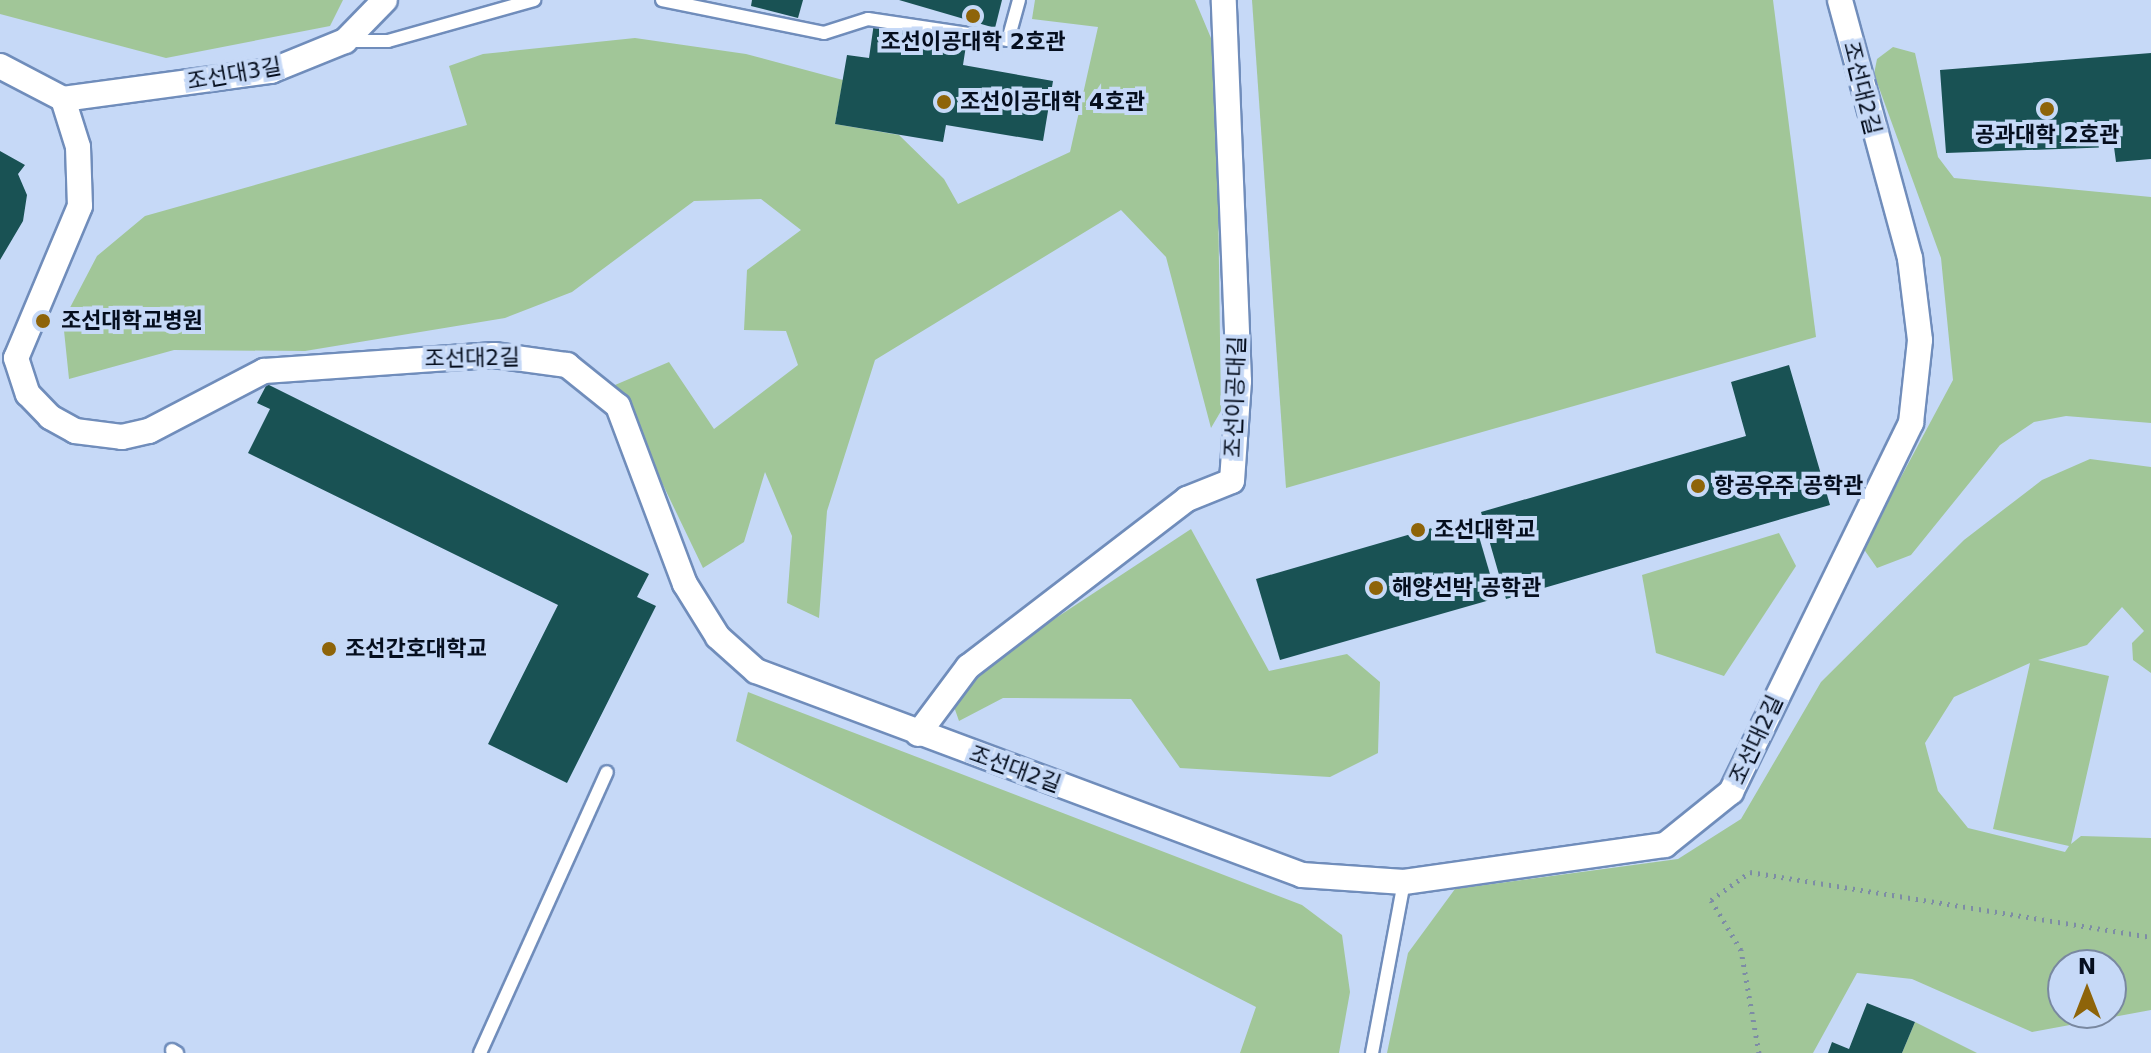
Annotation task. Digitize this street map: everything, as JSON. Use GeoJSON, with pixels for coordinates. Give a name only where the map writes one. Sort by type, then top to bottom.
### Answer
{"type":"FeatureCollection","features":[{"type":"Feature","properties":{"kind":"street","name":"조선대3길"},"geometry":{"type":"LineString","coordinates":[[63,99],[271,71],[345,41],[385,0]]}},
{"type":"Feature","properties":{"kind":"street","name":"조선이공대길"},"geometry":{"type":"LineString","coordinates":[[918,734],[968,667],[1187,499],[1232,481],[1239,381],[1224,0]]}},
{"type":"Feature","properties":{"kind":"street","name":"조선대2길"},"geometry":{"type":"LineString","coordinates":[[63,99],[78,147],[80,206],[16,358],[28,394],[50,417],[75,431],[122,437],[149,431],[264,371],[494,355],[567,365],[618,406],[685,584],[734,655],[774,681],[1302,875],[1404,882],[1665,845],[1731,792],[1911,423],[1920,340],[1910,258],[1840,0]]}},
{"type":"Feature","properties":{"kind":"street"},"geometry":{"type":"LineString","coordinates":[[0,66],[63,99]]}},
{"type":"Feature","properties":{"kind":"lane"},"geometry":{"type":"LineString","coordinates":[[345,41],[388,41],[534,0]]}},
{"type":"Feature","properties":{"kind":"lane"},"geometry":{"type":"LineString","coordinates":[[662,0],[824,33],[868,19],[1008,40],[1019,0]]}},
{"type":"Feature","properties":{"kind":"lane"},"geometry":{"type":"LineString","coordinates":[[480,1053],[607,772]]}},
{"type":"Feature","properties":{"kind":"lane"},"geometry":{"type":"LineString","coordinates":[[1372,1053],[1404,882]]}},
{"type":"Feature","properties":{"kind":"path"},"geometry":{"type":"LineString","coordinates":[[1759,1053],[1741,950],[1711,900],[1750,872],[2151,937]]}},
{"type":"Feature","properties":{"kind":"green space"},"geometry":{"type":"Polygon","coordinates":[[[0,0],[343,0],[330,26],[166,58],[0,14],[0,0]]]}},
{"type":"Feature","properties":{"kind":"green space"},"geometry":{"type":"Polygon","coordinates":[[[1035,0],[1195,0],[1216,50],[1221,411],[1211,428],[1166,257],[1121,210],[875,360],[827,511],[819,618],[787,603],[792,536],[765,472],[744,542],[703,568],[615,385],[669,362],[714,429],[798,365],[786,331],[744,330],[747,270],[801,230],[761,199],[694,201],[572,292],[505,318],[305,351],[174,350],[69,379],[63,321],[97,256],[145,216],[467,125],[449,66],[483,54],[635,38],[746,54],[843,80],[835,124],[899,135],[944,179],[958,204],[1070,152],[1098,27],[1032,19],[1035,0]]]}},
{"type":"Feature","properties":{"kind":"green space"},"geometry":{"type":"Polygon","coordinates":[[[1252,0],[1773,0],[1816,337],[1286,488],[1252,0]]]}},
{"type":"Feature","properties":{"kind":"green space"},"geometry":{"type":"Polygon","coordinates":[[[1893,47],[1915,53],[1938,157],[1954,178],[2151,197],[2151,423],[2066,416],[2034,422],[2000,445],[1911,555],[1877,568],[1863,548],[1953,380],[1941,258],[1874,74],[1877,59],[1893,47]]]}},
{"type":"Feature","properties":{"kind":"green space"},"geometry":{"type":"Polygon","coordinates":[[[2090,459],[2151,467],[2151,673],[2133,660],[2132,643],[2144,631],[2122,607],[2087,645],[2038,660],[2109,676],[2071,844],[2081,836],[2151,838],[2151,1010],[2127,1014],[2127,949],[2047,949],[2048,1029],[2032,1032],[1912,979],[1857,973],[1813,1053],[1387,1053],[1408,953],[1455,889],[1678,859],[1741,819],[1821,682],[1964,540],[2042,480],[2090,459]],[[2030,663],[1954,697],[1925,743],[1938,791],[1968,828],[2065,852],[2069,846],[1993,829],[2030,663]]]}},
{"type":"Feature","properties":{"kind":"green space"},"geometry":{"type":"Polygon","coordinates":[[[1191,529],[1269,671],[1347,654],[1380,682],[1378,753],[1330,777],[1180,768],[1131,699],[1003,698],[959,721],[952,701],[1001,654],[1191,529]]]}},
{"type":"Feature","properties":{"kind":"green space"},"geometry":{"type":"Polygon","coordinates":[[[1779,533],[1796,566],[1724,676],[1656,653],[1642,575],[1779,533]]]}},
{"type":"Feature","properties":{"kind":"green space"},"geometry":{"type":"Polygon","coordinates":[[[748,692],[1302,905],[1342,935],[1350,992],[1339,1053],[1240,1053],[1256,1007],[736,741],[748,692]]]}},
{"type":"Feature","properties":{"kind":"green space"},"geometry":{"type":"Polygon","coordinates":[[[1915,1022],[1977,1053],[1902,1053],[1915,1022]]]}},
{"type":"Feature","properties":{"kind":"building"},"geometry":{"type":"Polygon","coordinates":[[[752,0],[803,0],[798,18],[751,6],[752,0]]]}},
{"type":"Feature","properties":{"kind":"building","name":"조선이공대학 2호관"},"geometry":{"type":"Polygon","coordinates":[[[899,0],[1002,0],[995,28],[899,0]]]}},
{"type":"Feature","properties":{"kind":"building","name":"조선이공대학 4호관"},"geometry":{"type":"Polygon","coordinates":[[[874,23],[967,39],[963,65],[1053,81],[1043,141],[946,125],[943,142],[835,124],[847,55],[869,58],[874,23]]]}},
{"type":"Feature","properties":{"kind":"building","name":"공과대학 2호관"},"geometry":{"type":"Polygon","coordinates":[[[2151,53],[2151,159],[2116,162],[2114,147],[1946,153],[1940,70],[2151,53]]]}},
{"type":"Feature","properties":{"kind":"building"},"geometry":{"type":"Polygon","coordinates":[[[0,151],[25,165],[18,174],[27,195],[23,221],[0,260],[0,151]]]}},
{"type":"Feature","properties":{"kind":"building","name":"항공우주 공학관"},"geometry":{"type":"Polygon","coordinates":[[[1789,365],[1830,505],[1506,599],[1481,512],[1746,436],[1731,382],[1789,365]]]}},
{"type":"Feature","properties":{"kind":"building"},"geometry":{"type":"Polygon","coordinates":[[[267,384],[649,574],[637,597],[656,606],[567,783],[488,744],[558,605],[248,453],[270,409],[257,403],[267,384]]]}},
{"type":"Feature","properties":{"kind":"building","name":"해양선박 공학관"},"geometry":{"type":"Polygon","coordinates":[[[1473,516],[1497,598],[1280,660],[1256,579],[1473,516]]]}},
{"type":"Feature","properties":{"kind":"building"},"geometry":{"type":"Polygon","coordinates":[[[1867,1003],[1915,1022],[1902,1053],[1828,1053],[1832,1042],[1849,1049],[1867,1003]]]}},
{"type":"Feature","properties":{"kind":"place","name":"조선이공대학 2호관"},"geometry":{"type":"Point","coordinates":[973,16]}},
{"type":"Feature","properties":{"kind":"place","name":"조선이공대학 4호관"},"geometry":{"type":"Point","coordinates":[944,102]}},
{"type":"Feature","properties":{"kind":"place","name":"공과대학 2호관"},"geometry":{"type":"Point","coordinates":[2047,109]}},
{"type":"Feature","properties":{"kind":"place","name":"조선대학교병원"},"geometry":{"type":"Point","coordinates":[43,321]}},
{"type":"Feature","properties":{"kind":"place","name":"항공우주 공학관"},"geometry":{"type":"Point","coordinates":[1698,486]}},
{"type":"Feature","properties":{"kind":"place","name":"조선대학교"},"geometry":{"type":"Point","coordinates":[1418,530]}},
{"type":"Feature","properties":{"kind":"place","name":"해양선박 공학관"},"geometry":{"type":"Point","coordinates":[1376,588]}},
{"type":"Feature","properties":{"kind":"place","name":"조선간호대학교"},"geometry":{"type":"Point","coordinates":[329,649]}}]}
